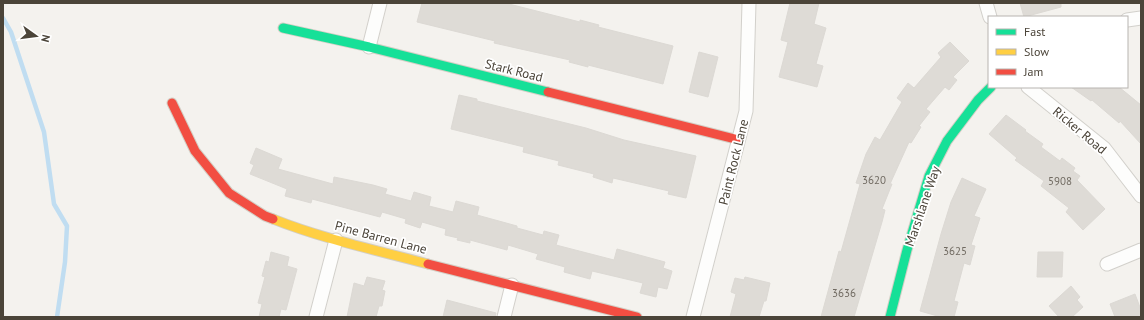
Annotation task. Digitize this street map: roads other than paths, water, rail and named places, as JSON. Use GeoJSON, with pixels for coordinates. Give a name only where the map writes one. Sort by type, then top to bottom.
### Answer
{"type":"FeatureCollection","features":[{"type":"Feature","properties":{"kind":"street"},"geometry":{"type":"LineString","coordinates":[[369,47],[380,3]]}},
{"type":"Feature","properties":{"kind":"street","name":"Paint Rock Lane"},"geometry":{"type":"LineString","coordinates":[[693,317],[746,111],[749,3]]}},
{"type":"Feature","properties":{"kind":"street"},"geometry":{"type":"LineString","coordinates":[[986,3],[990,16]]}},
{"type":"Feature","properties":{"kind":"street"},"geometry":{"type":"LineString","coordinates":[[1128,20],[1141,18]]}},
{"type":"Feature","properties":{"kind":"street","name":"Stark Road"},"geometry":{"type":"LineString","coordinates":[[283,28],[369,47],[739,140]]}},
{"type":"Feature","properties":{"kind":"street","name":"Marshlane Way"},"geometry":{"type":"LineString","coordinates":[[890,317],[907,250],[929,176],[947,141],[978,100],[990,88]]}},
{"type":"Feature","properties":{"kind":"street","name":"Ricker Road"},"geometry":{"type":"LineString","coordinates":[[1029,88],[1104,148],[1141,196]]}},
{"type":"Feature","properties":{"kind":"street","name":"Pine Barren Lane"},"geometry":{"type":"LineString","coordinates":[[172,103],[195,152],[229,193],[265,216],[293,227],[336,240],[637,317]]}},
{"type":"Feature","properties":{"kind":"street"},"geometry":{"type":"LineString","coordinates":[[316,317],[336,240]]}},
{"type":"Feature","properties":{"kind":"street"},"geometry":{"type":"LineString","coordinates":[[1107,264],[1141,250]]}},
{"type":"Feature","properties":{"kind":"street"},"geometry":{"type":"LineString","coordinates":[[504,317],[512,285]]}},
{"type":"Feature","properties":{"kind":"waterway"},"geometry":{"type":"LineString","coordinates":[[3,18],[11,32],[44,132],[54,204],[67,226],[65,262],[57,317]]}}]}
